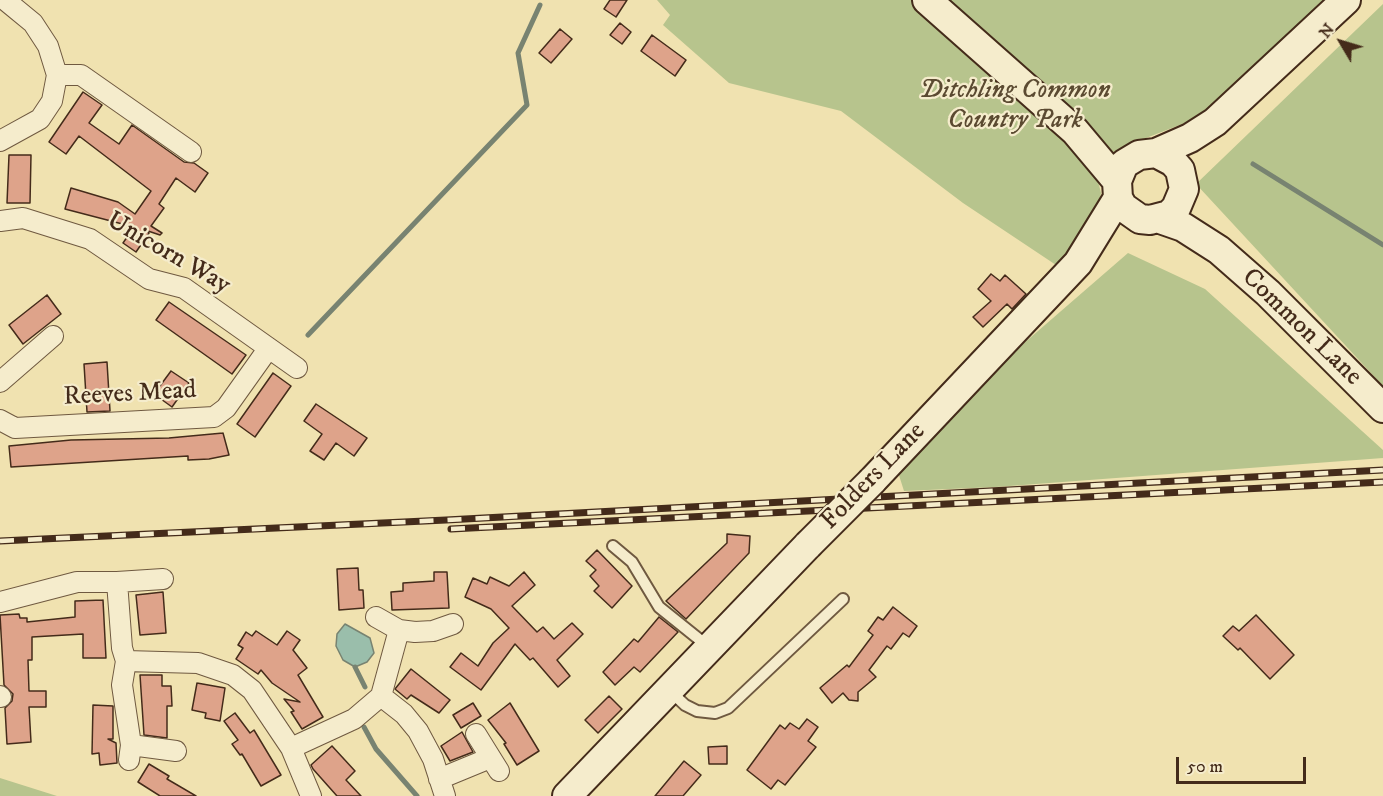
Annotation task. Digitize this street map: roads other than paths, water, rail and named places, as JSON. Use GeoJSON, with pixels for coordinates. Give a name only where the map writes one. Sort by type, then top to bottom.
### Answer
{"type":"FeatureCollection","features":[{"type":"Feature","properties":{"kind":"main road"},"geometry":{"type":"LineString","coordinates":[[927,0],[1075,130],[1131,214],[1155,220],[1176,208],[1184,184],[1215,122]]}},
{"type":"Feature","properties":{"kind":"main road"},"geometry":{"type":"LineString","coordinates":[[1117,190],[1124,164],[1132,158],[1190,138],[1215,122],[1346,0]]}},
{"type":"Feature","properties":{"kind":"main road"},"geometry":{"type":"LineString","coordinates":[[1075,130],[1173,162],[1184,184]]}},
{"type":"Feature","properties":{"kind":"main road","name":"Common Lane"},"geometry":{"type":"LineString","coordinates":[[1184,184],[1194,216],[1219,250]]}},
{"type":"Feature","properties":{"kind":"main road","name":"Folders Lane"},"geometry":{"type":"LineString","coordinates":[[1078,263],[1117,190]]}},
{"type":"Feature","properties":{"kind":"main road","name":"Common Lane"},"geometry":{"type":"LineString","coordinates":[[1155,220],[1183,227],[1219,250],[1268,293],[1383,408]]}},
{"type":"Feature","properties":{"kind":"main road","name":"Folders Lane"},"geometry":{"type":"LineString","coordinates":[[567,796],[872,481],[1078,263],[1122,232],[1155,220]]}},
{"type":"Feature","properties":{"kind":"street"},"geometry":{"type":"LineString","coordinates":[[1,138],[40,119],[52,101],[57,75],[48,45],[33,23],[5,0]]}},
{"type":"Feature","properties":{"kind":"street"},"geometry":{"type":"LineString","coordinates":[[57,75],[81,75],[191,152]]}},
{"type":"Feature","properties":{"kind":"street","name":"Unicorn Way"},"geometry":{"type":"LineString","coordinates":[[0,221],[23,218],[90,239],[150,279],[184,288],[297,368]]}},
{"type":"Feature","properties":{"kind":"street"},"geometry":{"type":"LineString","coordinates":[[0,382],[54,336]]}},
{"type":"Feature","properties":{"kind":"street","name":"Reeves Mead"},"geometry":{"type":"LineString","coordinates":[[0,420],[15,428],[214,417],[226,408],[268,349]]}},
{"type":"Feature","properties":{"kind":"street"},"geometry":{"type":"LineString","coordinates":[[0,602],[77,582],[163,579]]}},
{"type":"Feature","properties":{"kind":"street"},"geometry":{"type":"LineString","coordinates":[[117,582],[122,648],[126,661],[122,686],[130,753],[176,751]]}},
{"type":"Feature","properties":{"kind":"street"},"geometry":{"type":"LineString","coordinates":[[376,617],[399,630],[433,631],[453,624]]}},
{"type":"Feature","properties":{"kind":"street"},"geometry":{"type":"LineString","coordinates":[[291,748],[354,719],[381,696],[399,630]]}},
{"type":"Feature","properties":{"kind":"street"},"geometry":{"type":"LineString","coordinates":[[126,661],[198,663],[233,675],[252,690],[291,748],[311,796]]}},
{"type":"Feature","properties":{"kind":"street"},"geometry":{"type":"LineString","coordinates":[[381,696],[404,714],[418,731],[433,759],[442,788],[494,764],[476,734]]}},
{"type":"Feature","properties":{"kind":"lane"},"geometry":{"type":"LineString","coordinates":[[613,546],[632,562],[659,607],[710,648]]}},
{"type":"Feature","properties":{"kind":"lane"},"geometry":{"type":"LineString","coordinates":[[669,690],[685,705],[697,711],[715,713],[728,708],[843,599]]}},
{"type":"Feature","properties":{"kind":"waterway"},"geometry":{"type":"LineString","coordinates":[[308,335],[527,105],[518,53],[540,5]]}},
{"type":"Feature","properties":{"kind":"waterway"},"geometry":{"type":"LineString","coordinates":[[1253,164],[1383,245]]}},
{"type":"Feature","properties":{"kind":"waterway"},"geometry":{"type":"LineString","coordinates":[[355,667],[365,687]]}},
{"type":"Feature","properties":{"kind":"waterway"},"geometry":{"type":"LineString","coordinates":[[364,727],[376,749],[417,796]]}},
{"type":"Feature","properties":{"kind":"railway"},"geometry":{"type":"LineString","coordinates":[[0,541],[446,520],[1383,470]]}},
{"type":"Feature","properties":{"kind":"railway"},"geometry":{"type":"LineString","coordinates":[[451,529],[1383,482]]}},
{"type":"Feature","properties":{"kind":"park label","name":"Ditchling Common Country Park"},"geometry":{"type":"Point","coordinates":[1015,107]}}]}
